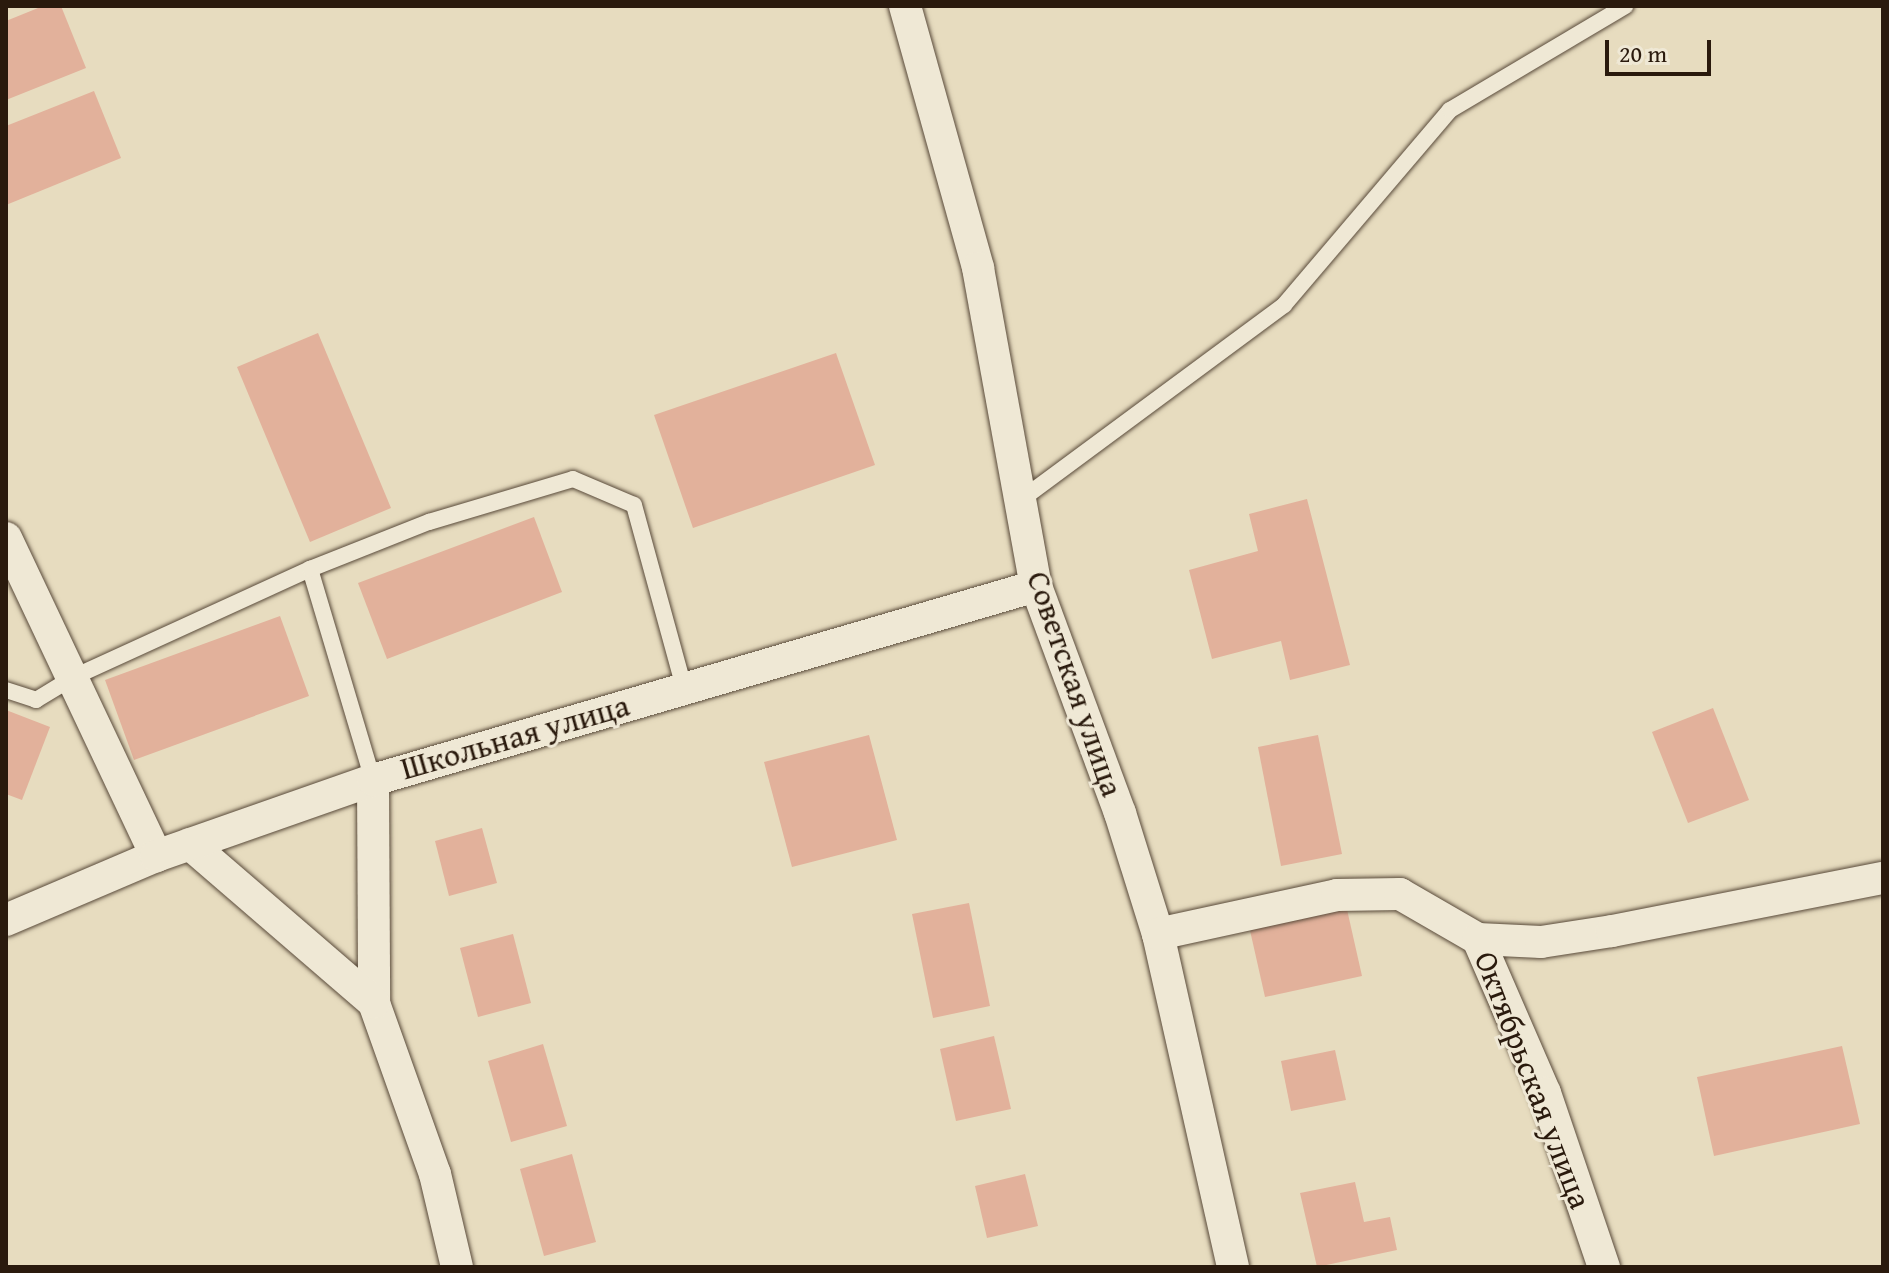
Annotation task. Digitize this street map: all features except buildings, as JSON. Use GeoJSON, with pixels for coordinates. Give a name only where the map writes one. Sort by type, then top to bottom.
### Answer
{"type":"FeatureCollection","features":[{"type":"Feature","properties":{"kind":"street","name":"Советская улица"},"geometry":{"type":"LineString","coordinates":[[905,6],[978,268],[1036,586],[1120,813],[1158,934],[1233,1267]]}},
{"type":"Feature","properties":{"kind":"street"},"geometry":{"type":"LineString","coordinates":[[6,538],[156,856]]}},
{"type":"Feature","properties":{"kind":"street","name":"Школьная улица"},"geometry":{"type":"LineString","coordinates":[[6,920],[156,856],[373,780],[1036,586]]}},
{"type":"Feature","properties":{"kind":"street"},"geometry":{"type":"LineString","coordinates":[[373,780],[374,1003],[435,1174],[457,1267]]}},
{"type":"Feature","properties":{"kind":"street"},"geometry":{"type":"LineString","coordinates":[[190,844],[374,1003]]}},
{"type":"Feature","properties":{"kind":"street"},"geometry":{"type":"LineString","coordinates":[[1478,939],[1541,942],[1584,936],[1883,878]]}},
{"type":"Feature","properties":{"kind":"street","name":"Октябрьская улица"},"geometry":{"type":"LineString","coordinates":[[1158,934],[1337,895],[1400,894],[1478,939],[1545,1093],[1604,1267]]}},
{"type":"Feature","properties":{"kind":"lane"},"geometry":{"type":"LineString","coordinates":[[1022,499],[1284,305],[1450,110],[1625,6]]}},
{"type":"Feature","properties":{"kind":"lane"},"geometry":{"type":"LineString","coordinates":[[6,690],[36,700],[74,677],[310,569],[429,522],[573,479],[634,505],[684,688]]}},
{"type":"Feature","properties":{"kind":"lane"},"geometry":{"type":"LineString","coordinates":[[310,569],[373,780]]}}]}
